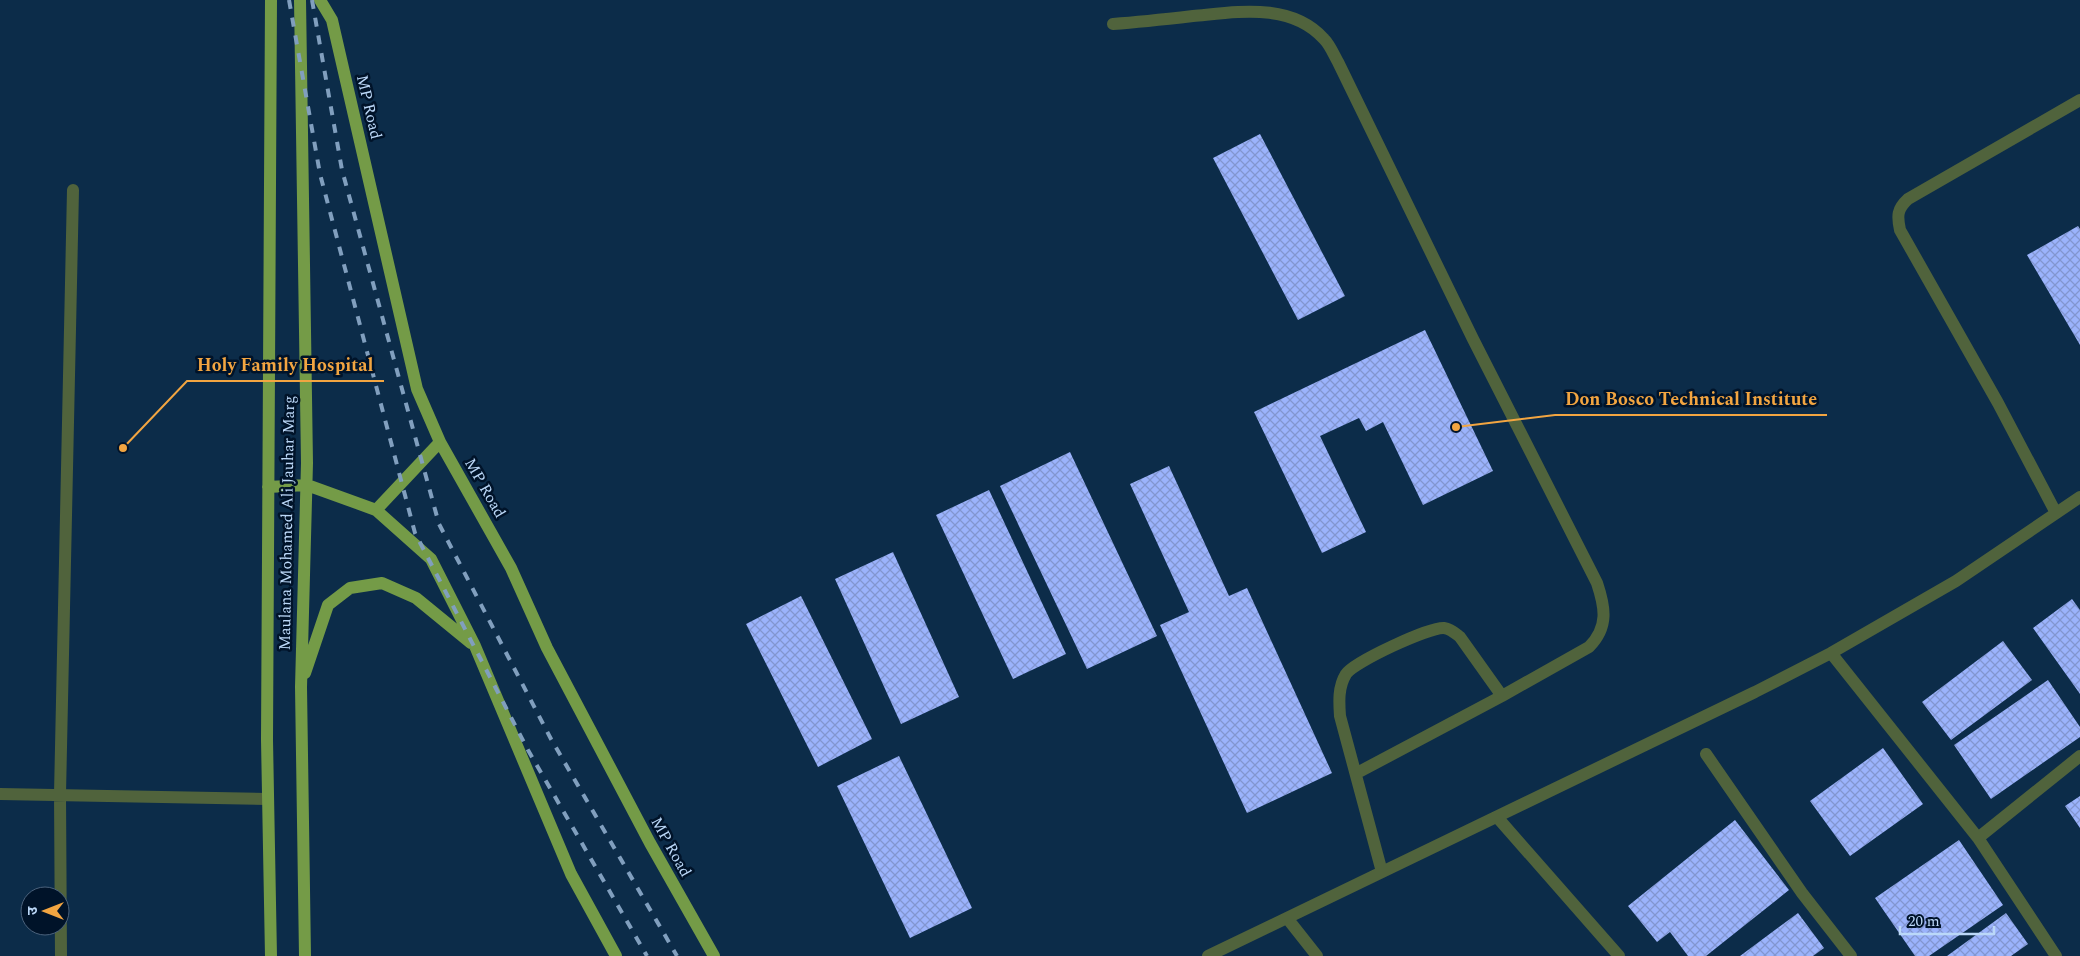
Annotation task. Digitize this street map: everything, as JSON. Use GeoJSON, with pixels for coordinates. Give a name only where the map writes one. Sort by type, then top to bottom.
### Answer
{"type":"FeatureCollection","features":[{"type":"Feature","properties":{"kind":"main road","name":"Maulana Mohamed Ali Jauhar Marg"},"geometry":{"type":"LineString","coordinates":[[271,0],[268,487],[268,799],[271,956]]}},
{"type":"Feature","properties":{"kind":"main road","name":"Maulana Mohamed Ali Jauhar Marg"},"geometry":{"type":"LineString","coordinates":[[300,0],[307,485],[301,687],[305,956]]}},
{"type":"Feature","properties":{"kind":"main road","name":"MP Road"},"geometry":{"type":"LineString","coordinates":[[320,0],[332,20],[417,389],[440,442],[511,568],[547,648],[645,835],[714,956]]}},
{"type":"Feature","properties":{"kind":"main road"},"geometry":{"type":"LineString","coordinates":[[376,510],[440,442]]}},
{"type":"Feature","properties":{"kind":"main road"},"geometry":{"type":"LineString","coordinates":[[268,487],[307,485],[376,510],[431,559],[475,646],[571,874],[616,956]]}},
{"type":"Feature","properties":{"kind":"main road"},"geometry":{"type":"LineString","coordinates":[[301,687],[328,605],[350,588],[382,583],[416,598],[475,646]]}},
{"type":"Feature","properties":{"kind":"street"},"geometry":{"type":"LineString","coordinates":[[1113,24],[1244,11],[1269,12],[1288,16],[1302,22],[1325,40],[1597,583],[1602,599],[1603,626],[1598,638],[1589,647],[1502,696],[1357,773]]}},
{"type":"Feature","properties":{"kind":"street"},"geometry":{"type":"LineString","coordinates":[[2056,513],[1998,403],[1900,230],[1898,218],[1900,206],[1908,199],[2080,100]]}},
{"type":"Feature","properties":{"kind":"street"},"geometry":{"type":"LineString","coordinates":[[61,956],[60,794],[73,190]]}},
{"type":"Feature","properties":{"kind":"street"},"geometry":{"type":"LineString","coordinates":[[1208,956],[1739,700],[1831,653],[1956,581],[2080,497]]}},
{"type":"Feature","properties":{"kind":"street"},"geometry":{"type":"LineString","coordinates":[[1382,872],[1357,773],[1340,716],[1339,697],[1344,676],[1355,665],[1426,632],[1435,629],[1452,630],[1460,637],[1502,696]]}},
{"type":"Feature","properties":{"kind":"street"},"geometry":{"type":"LineString","coordinates":[[1831,653],[1978,838],[2053,955]]}},
{"type":"Feature","properties":{"kind":"street"},"geometry":{"type":"LineString","coordinates":[[1706,754],[1802,893],[1851,956]]}},
{"type":"Feature","properties":{"kind":"street"},"geometry":{"type":"LineString","coordinates":[[1978,838],[2080,756]]}},
{"type":"Feature","properties":{"kind":"street"},"geometry":{"type":"LineString","coordinates":[[0,794],[268,799]]}},
{"type":"Feature","properties":{"kind":"street"},"geometry":{"type":"LineString","coordinates":[[1497,817],[1619,956]]}},
{"type":"Feature","properties":{"kind":"street"},"geometry":{"type":"LineString","coordinates":[[1287,918],[1316,956]]}},
{"type":"Feature","properties":{"kind":"building"},"geometry":{"type":"Polygon","coordinates":[[[1260,134],[1345,296],[1298,320],[1213,158],[1260,134]]]}},
{"type":"Feature","properties":{"kind":"building"},"geometry":{"type":"Polygon","coordinates":[[[2078,226],[2080,229],[2080,345],[2027,255],[2078,226]]]}},
{"type":"Feature","properties":{"kind":"building"},"geometry":{"type":"Polygon","coordinates":[[[1425,330],[1493,471],[1423,505],[1383,422],[1366,431],[1359,418],[1320,436],[1366,532],[1322,553],[1254,412],[1425,330]]]}},
{"type":"Feature","properties":{"kind":"building"},"geometry":{"type":"Polygon","coordinates":[[[1070,452],[1157,636],[1087,669],[1000,486],[1070,452]]]}},
{"type":"Feature","properties":{"kind":"building"},"geometry":{"type":"Polygon","coordinates":[[[1169,466],[1229,596],[1247,588],[1332,773],[1247,813],[1160,625],[1189,612],[1130,484],[1169,466]]]}},
{"type":"Feature","properties":{"kind":"building"},"geometry":{"type":"Polygon","coordinates":[[[989,490],[1066,654],[1013,679],[936,515],[989,490]]]}},
{"type":"Feature","properties":{"kind":"building"},"geometry":{"type":"Polygon","coordinates":[[[893,552],[959,697],[901,724],[835,579],[893,552]]]}},
{"type":"Feature","properties":{"kind":"building"},"geometry":{"type":"Polygon","coordinates":[[[801,596],[872,739],[818,767],[746,624],[801,596]]]}},
{"type":"Feature","properties":{"kind":"building"},"geometry":{"type":"Polygon","coordinates":[[[2072,599],[2080,610],[2080,694],[2033,628],[2072,599]]]}},
{"type":"Feature","properties":{"kind":"building"},"geometry":{"type":"Polygon","coordinates":[[[2003,641],[2032,680],[1951,740],[1922,702],[2003,641]]]}},
{"type":"Feature","properties":{"kind":"building"},"geometry":{"type":"Polygon","coordinates":[[[2048,680],[2080,727],[2080,737],[1991,799],[1954,745],[2048,680]]]}},
{"type":"Feature","properties":{"kind":"building"},"geometry":{"type":"Polygon","coordinates":[[[1883,748],[1923,804],[1850,856],[1810,801],[1883,748]]]}},
{"type":"Feature","properties":{"kind":"building"},"geometry":{"type":"Polygon","coordinates":[[[899,756],[972,908],[910,938],[837,786],[899,756]]]}},
{"type":"Feature","properties":{"kind":"building"},"geometry":{"type":"Polygon","coordinates":[[[2080,796],[2080,828],[2065,806],[2080,796]]]}},
{"type":"Feature","properties":{"kind":"building"},"geometry":{"type":"Polygon","coordinates":[[[1735,820],[1789,890],[1706,956],[1688,956],[1670,932],[1657,942],[1628,906],[1735,820]]]}},
{"type":"Feature","properties":{"kind":"building"},"geometry":{"type":"Polygon","coordinates":[[[1959,840],[2003,905],[1929,956],[1915,956],[1875,898],[1959,840]]]}},
{"type":"Feature","properties":{"kind":"building"},"geometry":{"type":"Polygon","coordinates":[[[1798,913],[1824,948],[1813,956],[1740,956],[1798,913]]]}},
{"type":"Feature","properties":{"kind":"building"},"geometry":{"type":"Polygon","coordinates":[[[2006,913],[2028,944],[2011,956],[1947,956],[2006,913]]]}},
{"type":"Feature","properties":{"kind":"railway"},"geometry":{"type":"LineString","coordinates":[[289,0],[320,174],[415,533],[528,750],[647,956]]}},
{"type":"Feature","properties":{"kind":"railway"},"geometry":{"type":"LineString","coordinates":[[312,0],[342,170],[439,524],[551,739],[677,956]]}},
{"type":"Feature","properties":{"kind":"place","name":"Don Bosco Technical Institute"},"geometry":{"type":"Point","coordinates":[1456,427]}},
{"type":"Feature","properties":{"kind":"place","name":"Holy Family Hospital"},"geometry":{"type":"Point","coordinates":[123,448]}}]}
